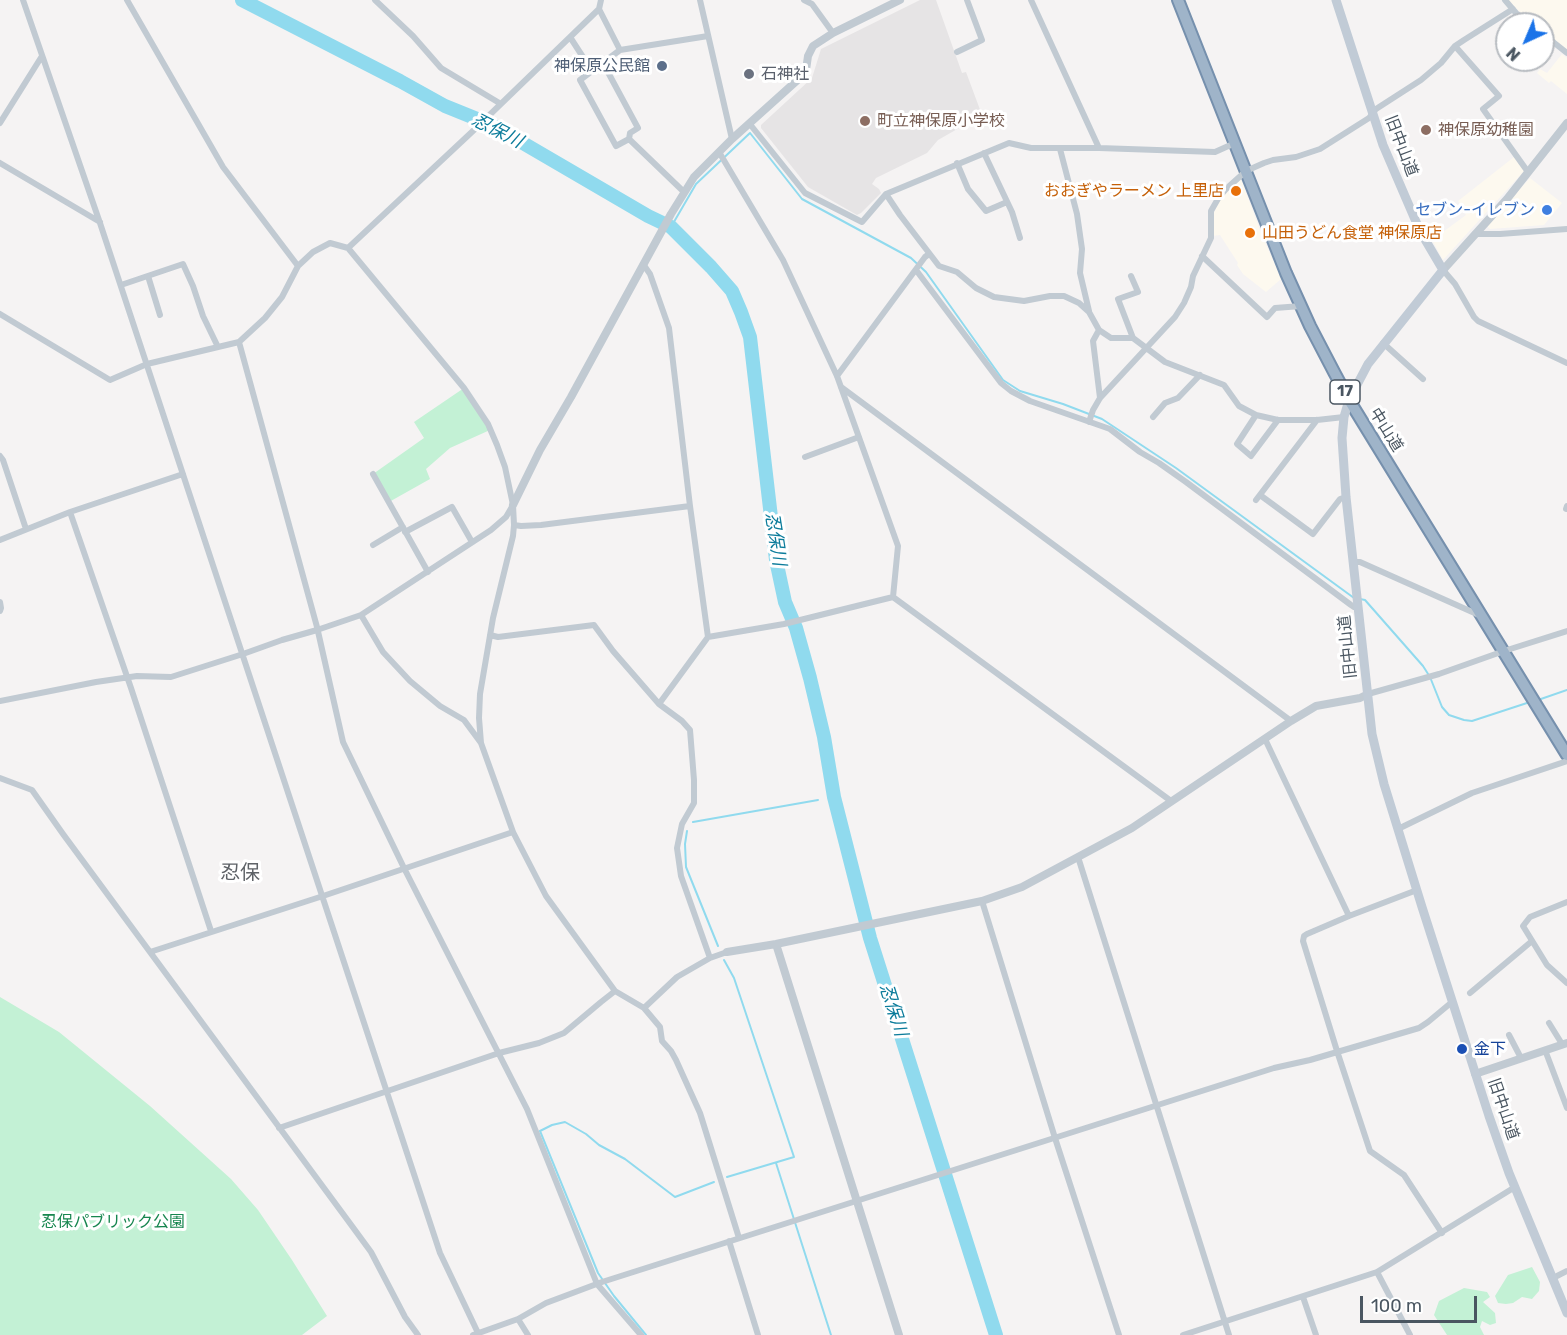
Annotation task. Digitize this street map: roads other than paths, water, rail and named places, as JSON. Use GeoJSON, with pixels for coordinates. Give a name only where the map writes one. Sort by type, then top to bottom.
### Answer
{"type":"FeatureCollection","features":[{"type":"Feature","properties":{"kind":"highway","name":"中山道"},"geometry":{"type":"LineString","coordinates":[[1178,0],[1286,273],[1334,372],[1567,755]]}},
{"type":"Feature","properties":{"kind":"main road","name":"旧中山道"},"geometry":{"type":"LineString","coordinates":[[1336,0],[1372,114],[1394,171],[1420,231],[1443,270],[1383,343],[1361,375],[1344,417],[1342,438],[1346,497],[1374,747],[1475,1074],[1515,1187],[1565,1301],[1567,1313]]}},
{"type":"Feature","properties":{"kind":"street"},"geometry":{"type":"LineString","coordinates":[[23,0],[121,285],[440,1253],[476,1334],[518,1319],[546,1303],[597,1284],[729,1241],[1274,1068],[1310,1060],[1419,1028],[1452,1002]]}},
{"type":"Feature","properties":{"kind":"street"},"geometry":{"type":"LineString","coordinates":[[127,0],[223,166],[298,266]]}},
{"type":"Feature","properties":{"kind":"street"},"geometry":{"type":"LineString","coordinates":[[375,0],[413,36],[441,68],[501,104]]}},
{"type":"Feature","properties":{"kind":"street"},"geometry":{"type":"LineString","coordinates":[[601,0],[600,9],[620,50]]}},
{"type":"Feature","properties":{"kind":"street"},"geometry":{"type":"LineString","coordinates":[[700,0],[732,139]]}},
{"type":"Feature","properties":{"kind":"street"},"geometry":{"type":"LineString","coordinates":[[804,0],[812,2],[833,33]]}},
{"type":"Feature","properties":{"kind":"street"},"geometry":{"type":"LineString","coordinates":[[0,701],[127,677],[171,677],[361,615],[497,525],[506,517],[513,505],[540,450],[671,214],[694,177],[749,123],[802,76],[813,46],[833,33],[900,0]]}},
{"type":"Feature","properties":{"kind":"street"},"geometry":{"type":"LineString","coordinates":[[957,51],[982,40],[967,0]]}},
{"type":"Feature","properties":{"kind":"street"},"geometry":{"type":"LineString","coordinates":[[1031,0],[1099,148]]}},
{"type":"Feature","properties":{"kind":"street"},"geometry":{"type":"LineString","coordinates":[[1504,0],[1516,12]]}},
{"type":"Feature","properties":{"kind":"street"},"geometry":{"type":"LineString","coordinates":[[348,248],[600,9]]}},
{"type":"Feature","properties":{"kind":"street"},"geometry":{"type":"LineString","coordinates":[[1089,422],[1100,398],[1184,303],[1193,276],[1211,238],[1211,212],[1226,189],[1246,171],[1273,160],[1296,158],[1320,150],[1421,80],[1441,63],[1455,46],[1513,9]]}},
{"type":"Feature","properties":{"kind":"street"},"geometry":{"type":"LineString","coordinates":[[603,63],[638,128],[630,134],[629,139],[616,146],[580,80],[620,50],[708,36]]}},
{"type":"Feature","properties":{"kind":"street"},"geometry":{"type":"LineString","coordinates":[[570,37],[592,71]]}},
{"type":"Feature","properties":{"kind":"street"},"geometry":{"type":"LineString","coordinates":[[1555,44],[1567,53]]}},
{"type":"Feature","properties":{"kind":"street"},"geometry":{"type":"LineString","coordinates":[[1455,46],[1499,96],[1483,110],[1528,172]]}},
{"type":"Feature","properties":{"kind":"street"},"geometry":{"type":"LineString","coordinates":[[0,123],[42,56]]}},
{"type":"Feature","properties":{"kind":"street"},"geometry":{"type":"LineString","coordinates":[[749,123],[805,193],[862,222],[886,194],[1009,143],[1031,148],[1215,152],[1235,143]]}},
{"type":"Feature","properties":{"kind":"street"},"geometry":{"type":"LineString","coordinates":[[1567,123],[1507,199],[1443,270],[1455,284],[1478,321],[1567,363]]}},
{"type":"Feature","properties":{"kind":"street"},"geometry":{"type":"LineString","coordinates":[[629,139],[684,192]]}},
{"type":"Feature","properties":{"kind":"street"},"geometry":{"type":"LineString","coordinates":[[1060,149],[1077,214],[1082,249],[1080,273],[1089,312]]}},
{"type":"Feature","properties":{"kind":"street"},"geometry":{"type":"LineString","coordinates":[[719,152],[783,260],[837,376],[898,546],[893,597]]}},
{"type":"Feature","properties":{"kind":"street"},"geometry":{"type":"LineString","coordinates":[[984,153],[1012,212],[1020,238]]}},
{"type":"Feature","properties":{"kind":"street"},"geometry":{"type":"LineString","coordinates":[[0,163],[100,223]]}},
{"type":"Feature","properties":{"kind":"street"},"geometry":{"type":"LineString","coordinates":[[957,163],[968,189],[986,211],[1007,202]]}},
{"type":"Feature","properties":{"kind":"street"},"geometry":{"type":"LineString","coordinates":[[886,194],[939,266],[957,272],[976,288],[994,297],[1023,301],[1064,296],[1079,303],[1089,312],[1100,330],[1111,338],[1133,338],[1165,362],[1224,385],[1239,406],[1256,415],[1278,420],[1344,417]]}},
{"type":"Feature","properties":{"kind":"street"},"geometry":{"type":"LineString","coordinates":[[1475,234],[1567,229]]}},
{"type":"Feature","properties":{"kind":"street"},"geometry":{"type":"LineString","coordinates":[[0,314],[110,380],[147,364],[239,342],[265,318],[282,297],[298,266],[313,252],[330,243],[348,248],[441,358],[473,400],[488,424],[505,467],[513,505],[514,525],[490,635],[480,694],[481,744]]}},
{"type":"Feature","properties":{"kind":"street"},"geometry":{"type":"LineString","coordinates":[[837,376],[929,254]]}},
{"type":"Feature","properties":{"kind":"street"},"geometry":{"type":"LineString","coordinates":[[1202,256],[1267,317],[1275,308],[1302,306]]}},
{"type":"Feature","properties":{"kind":"street"},"geometry":{"type":"LineString","coordinates":[[121,285],[183,264],[218,347]]}},
{"type":"Feature","properties":{"kind":"street"},"geometry":{"type":"LineString","coordinates":[[643,264],[650,274],[669,328],[708,637],[659,704]]}},
{"type":"Feature","properties":{"kind":"street"},"geometry":{"type":"LineString","coordinates":[[916,270],[1001,383],[1011,391],[1030,401],[1110,429],[1186,482],[1351,605],[1354,607],[1358,602]]}},
{"type":"Feature","properties":{"kind":"street"},"geometry":{"type":"LineString","coordinates":[[148,276],[160,315]]}},
{"type":"Feature","properties":{"kind":"street"},"geometry":{"type":"LineString","coordinates":[[1131,276],[1138,292],[1118,299],[1133,338]]}},
{"type":"Feature","properties":{"kind":"street"},"geometry":{"type":"LineString","coordinates":[[1100,330],[1093,341],[1100,398]]}},
{"type":"Feature","properties":{"kind":"street"},"geometry":{"type":"LineString","coordinates":[[239,342],[317,630],[342,742],[527,1108],[597,1284],[641,1335]]}},
{"type":"Feature","properties":{"kind":"street"},"geometry":{"type":"LineString","coordinates":[[1383,343],[1423,379]]}},
{"type":"Feature","properties":{"kind":"street"},"geometry":{"type":"LineString","coordinates":[[1153,417],[1165,403],[1178,398],[1200,375]]}},
{"type":"Feature","properties":{"kind":"street"},"geometry":{"type":"LineString","coordinates":[[841,387],[1291,721]]}},
{"type":"Feature","properties":{"kind":"street"},"geometry":{"type":"LineString","coordinates":[[1256,415],[1237,444],[1251,456],[1278,420]]}},
{"type":"Feature","properties":{"kind":"street"},"geometry":{"type":"LineString","coordinates":[[1317,420],[1258,498],[1313,534],[1340,499],[1346,497]]}},
{"type":"Feature","properties":{"kind":"street"},"geometry":{"type":"LineString","coordinates":[[805,457],[859,437]]}},
{"type":"Feature","properties":{"kind":"street"},"geometry":{"type":"LineString","coordinates":[[0,456],[26,529]]}},
{"type":"Feature","properties":{"kind":"street"},"geometry":{"type":"LineString","coordinates":[[0,540],[70,512],[183,474]]}},
{"type":"Feature","properties":{"kind":"street"},"geometry":{"type":"LineString","coordinates":[[373,474],[428,572]]}},
{"type":"Feature","properties":{"kind":"street"},"geometry":{"type":"LineString","coordinates":[[514,525],[541,525],[690,506]]}},
{"type":"Feature","properties":{"kind":"street"},"geometry":{"type":"LineString","coordinates":[[373,545],[452,507],[472,542]]}},
{"type":"Feature","properties":{"kind":"street"},"geometry":{"type":"LineString","coordinates":[[70,512],[132,688],[212,931]]}},
{"type":"Feature","properties":{"kind":"street"},"geometry":{"type":"LineString","coordinates":[[1354,562],[1360,562],[1482,617]]}},
{"type":"Feature","properties":{"kind":"street"},"geometry":{"type":"LineString","coordinates":[[708,637],[800,621],[893,597]]}},
{"type":"Feature","properties":{"kind":"street"},"geometry":{"type":"LineString","coordinates":[[893,597],[1171,801]]}},
{"type":"Feature","properties":{"kind":"street"},"geometry":{"type":"LineString","coordinates":[[0,602],[0,611]]}},
{"type":"Feature","properties":{"kind":"street"},"geometry":{"type":"LineString","coordinates":[[361,615],[383,652],[410,681],[440,706],[464,720],[481,744],[513,832],[546,896],[615,991],[644,1008],[660,1027],[662,1041],[676,1060],[700,1113],[739,1238]]}},
{"type":"Feature","properties":{"kind":"street"},"geometry":{"type":"LineString","coordinates":[[490,635],[498,637],[594,625],[613,651],[659,704],[690,730],[694,803],[682,824],[677,848],[681,876],[710,958]]}},
{"type":"Feature","properties":{"kind":"street"},"geometry":{"type":"LineString","coordinates":[[644,1008],[677,977],[710,958],[727,952],[982,901],[1022,887],[1132,828],[1316,706],[1360,698],[1567,631]]}},
{"type":"Feature","properties":{"kind":"street"},"geometry":{"type":"LineString","coordinates":[[1265,739],[1349,916]]}},
{"type":"Feature","properties":{"kind":"street"},"geometry":{"type":"LineString","coordinates":[[1398,829],[1472,793],[1567,761]]}},
{"type":"Feature","properties":{"kind":"street"},"geometry":{"type":"LineString","coordinates":[[0,778],[32,790],[371,1252],[405,1317],[418,1335]]}},
{"type":"Feature","properties":{"kind":"street"},"geometry":{"type":"LineString","coordinates":[[150,952],[513,832]]}},
{"type":"Feature","properties":{"kind":"street"},"geometry":{"type":"LineString","coordinates":[[1078,857],[1228,1335]]}},
{"type":"Feature","properties":{"kind":"street"},"geometry":{"type":"LineString","coordinates":[[1417,890],[1307,934],[1303,940],[1370,1151],[1404,1175],[1442,1233]]}},
{"type":"Feature","properties":{"kind":"street"},"geometry":{"type":"LineString","coordinates":[[982,901],[1119,1335]]}},
{"type":"Feature","properties":{"kind":"street"},"geometry":{"type":"LineString","coordinates":[[1567,902],[1530,917],[1522,926],[1547,964],[1567,983]]}},
{"type":"Feature","properties":{"kind":"street"},"geometry":{"type":"LineString","coordinates":[[1470,993],[1532,941]]}},
{"type":"Feature","properties":{"kind":"street"},"geometry":{"type":"LineString","coordinates":[[776,944],[899,1335]]}},
{"type":"Feature","properties":{"kind":"street"},"geometry":{"type":"LineString","coordinates":[[279,1128],[564,1033],[615,991]]}},
{"type":"Feature","properties":{"kind":"street"},"geometry":{"type":"LineString","coordinates":[[1475,1074],[1564,1043],[1548,1023]]}},
{"type":"Feature","properties":{"kind":"street"},"geometry":{"type":"LineString","coordinates":[[1509,1035],[1521,1058]]}},
{"type":"Feature","properties":{"kind":"street"},"geometry":{"type":"LineString","coordinates":[[1545,1050],[1567,1108]]}},
{"type":"Feature","properties":{"kind":"street"},"geometry":{"type":"LineString","coordinates":[[1183,1335],[1377,1272],[1515,1187]]}},
{"type":"Feature","properties":{"kind":"street"},"geometry":{"type":"LineString","coordinates":[[729,1241],[758,1335]]}},
{"type":"Feature","properties":{"kind":"street"},"geometry":{"type":"LineString","coordinates":[[1553,1278],[1567,1271]]}},
{"type":"Feature","properties":{"kind":"street"},"geometry":{"type":"LineString","coordinates":[[1377,1272],[1410,1335]]}},
{"type":"Feature","properties":{"kind":"street"},"geometry":{"type":"LineString","coordinates":[[1303,1296],[1316,1335]]}},
{"type":"Feature","properties":{"kind":"street"},"geometry":{"type":"LineString","coordinates":[[518,1319],[528,1335]]}},
{"type":"Feature","properties":{"kind":"waterway","name":"忍保川"},"geometry":{"type":"LineString","coordinates":[[242,0],[445,106],[492,125],[648,216],[671,227],[732,291],[750,337],[776,560],[785,602],[796,628],[810,678],[824,737],[834,797],[870,938],[996,1335]]}},
{"type":"Feature","properties":{"kind":"waterway"},"geometry":{"type":"LineString","coordinates":[[671,227],[696,184],[750,133],[802,199],[911,258],[926,272],[1003,380],[1020,391],[1102,419],[1176,468],[1354,598]]}},
{"type":"Feature","properties":{"kind":"waterway"},"geometry":{"type":"LineString","coordinates":[[1360,599],[1365,600],[1423,666],[1442,707],[1449,715],[1472,721],[1530,702]]}},
{"type":"Feature","properties":{"kind":"waterway"},"geometry":{"type":"LineString","coordinates":[[1538,700],[1567,690]]}},
{"type":"Feature","properties":{"kind":"waterway"},"geometry":{"type":"LineString","coordinates":[[693,822],[818,800]]}},
{"type":"Feature","properties":{"kind":"waterway"},"geometry":{"type":"LineString","coordinates":[[687,831],[686,867],[718,946]]}},
{"type":"Feature","properties":{"kind":"waterway"},"geometry":{"type":"LineString","coordinates":[[724,960],[734,978],[794,1157],[727,1177]]}},
{"type":"Feature","properties":{"kind":"waterway"},"geometry":{"type":"LineString","coordinates":[[646,1335],[598,1273],[540,1131],[565,1122],[625,1159],[675,1197],[714,1182]]}},
{"type":"Feature","properties":{"kind":"waterway"},"geometry":{"type":"LineString","coordinates":[[776,1163],[831,1335]]}},
{"type":"Feature","properties":{"kind":"place","name":"神保原公民館"},"geometry":{"type":"Point","coordinates":[662,66]}},
{"type":"Feature","properties":{"kind":"place","name":"石神社"},"geometry":{"type":"Point","coordinates":[749,74]}},
{"type":"Feature","properties":{"kind":"place","name":"町立神保原小学校"},"geometry":{"type":"Point","coordinates":[865,121]}},
{"type":"Feature","properties":{"kind":"place","name":"神保原幼稚園"},"geometry":{"type":"Point","coordinates":[1426,130]}},
{"type":"Feature","properties":{"kind":"place","name":"おおぎやラーメン 上里店"},"geometry":{"type":"Point","coordinates":[1236,191]}},
{"type":"Feature","properties":{"kind":"place","name":"セブン-イレブン"},"geometry":{"type":"Point","coordinates":[1547,210]}},
{"type":"Feature","properties":{"kind":"place","name":"山田うどん食堂 神保原店"},"geometry":{"type":"Point","coordinates":[1250,233]}},
{"type":"Feature","properties":{"kind":"place","name":"金下"},"geometry":{"type":"Point","coordinates":[1462,1049]}},
{"type":"Feature","properties":{"kind":"district","name":"忍保"},"geometry":{"type":"Point","coordinates":[240,873]}},
{"type":"Feature","properties":{"kind":"park label","name":"忍保パブリック公園"},"geometry":{"type":"Point","coordinates":[113,1222]}}]}
